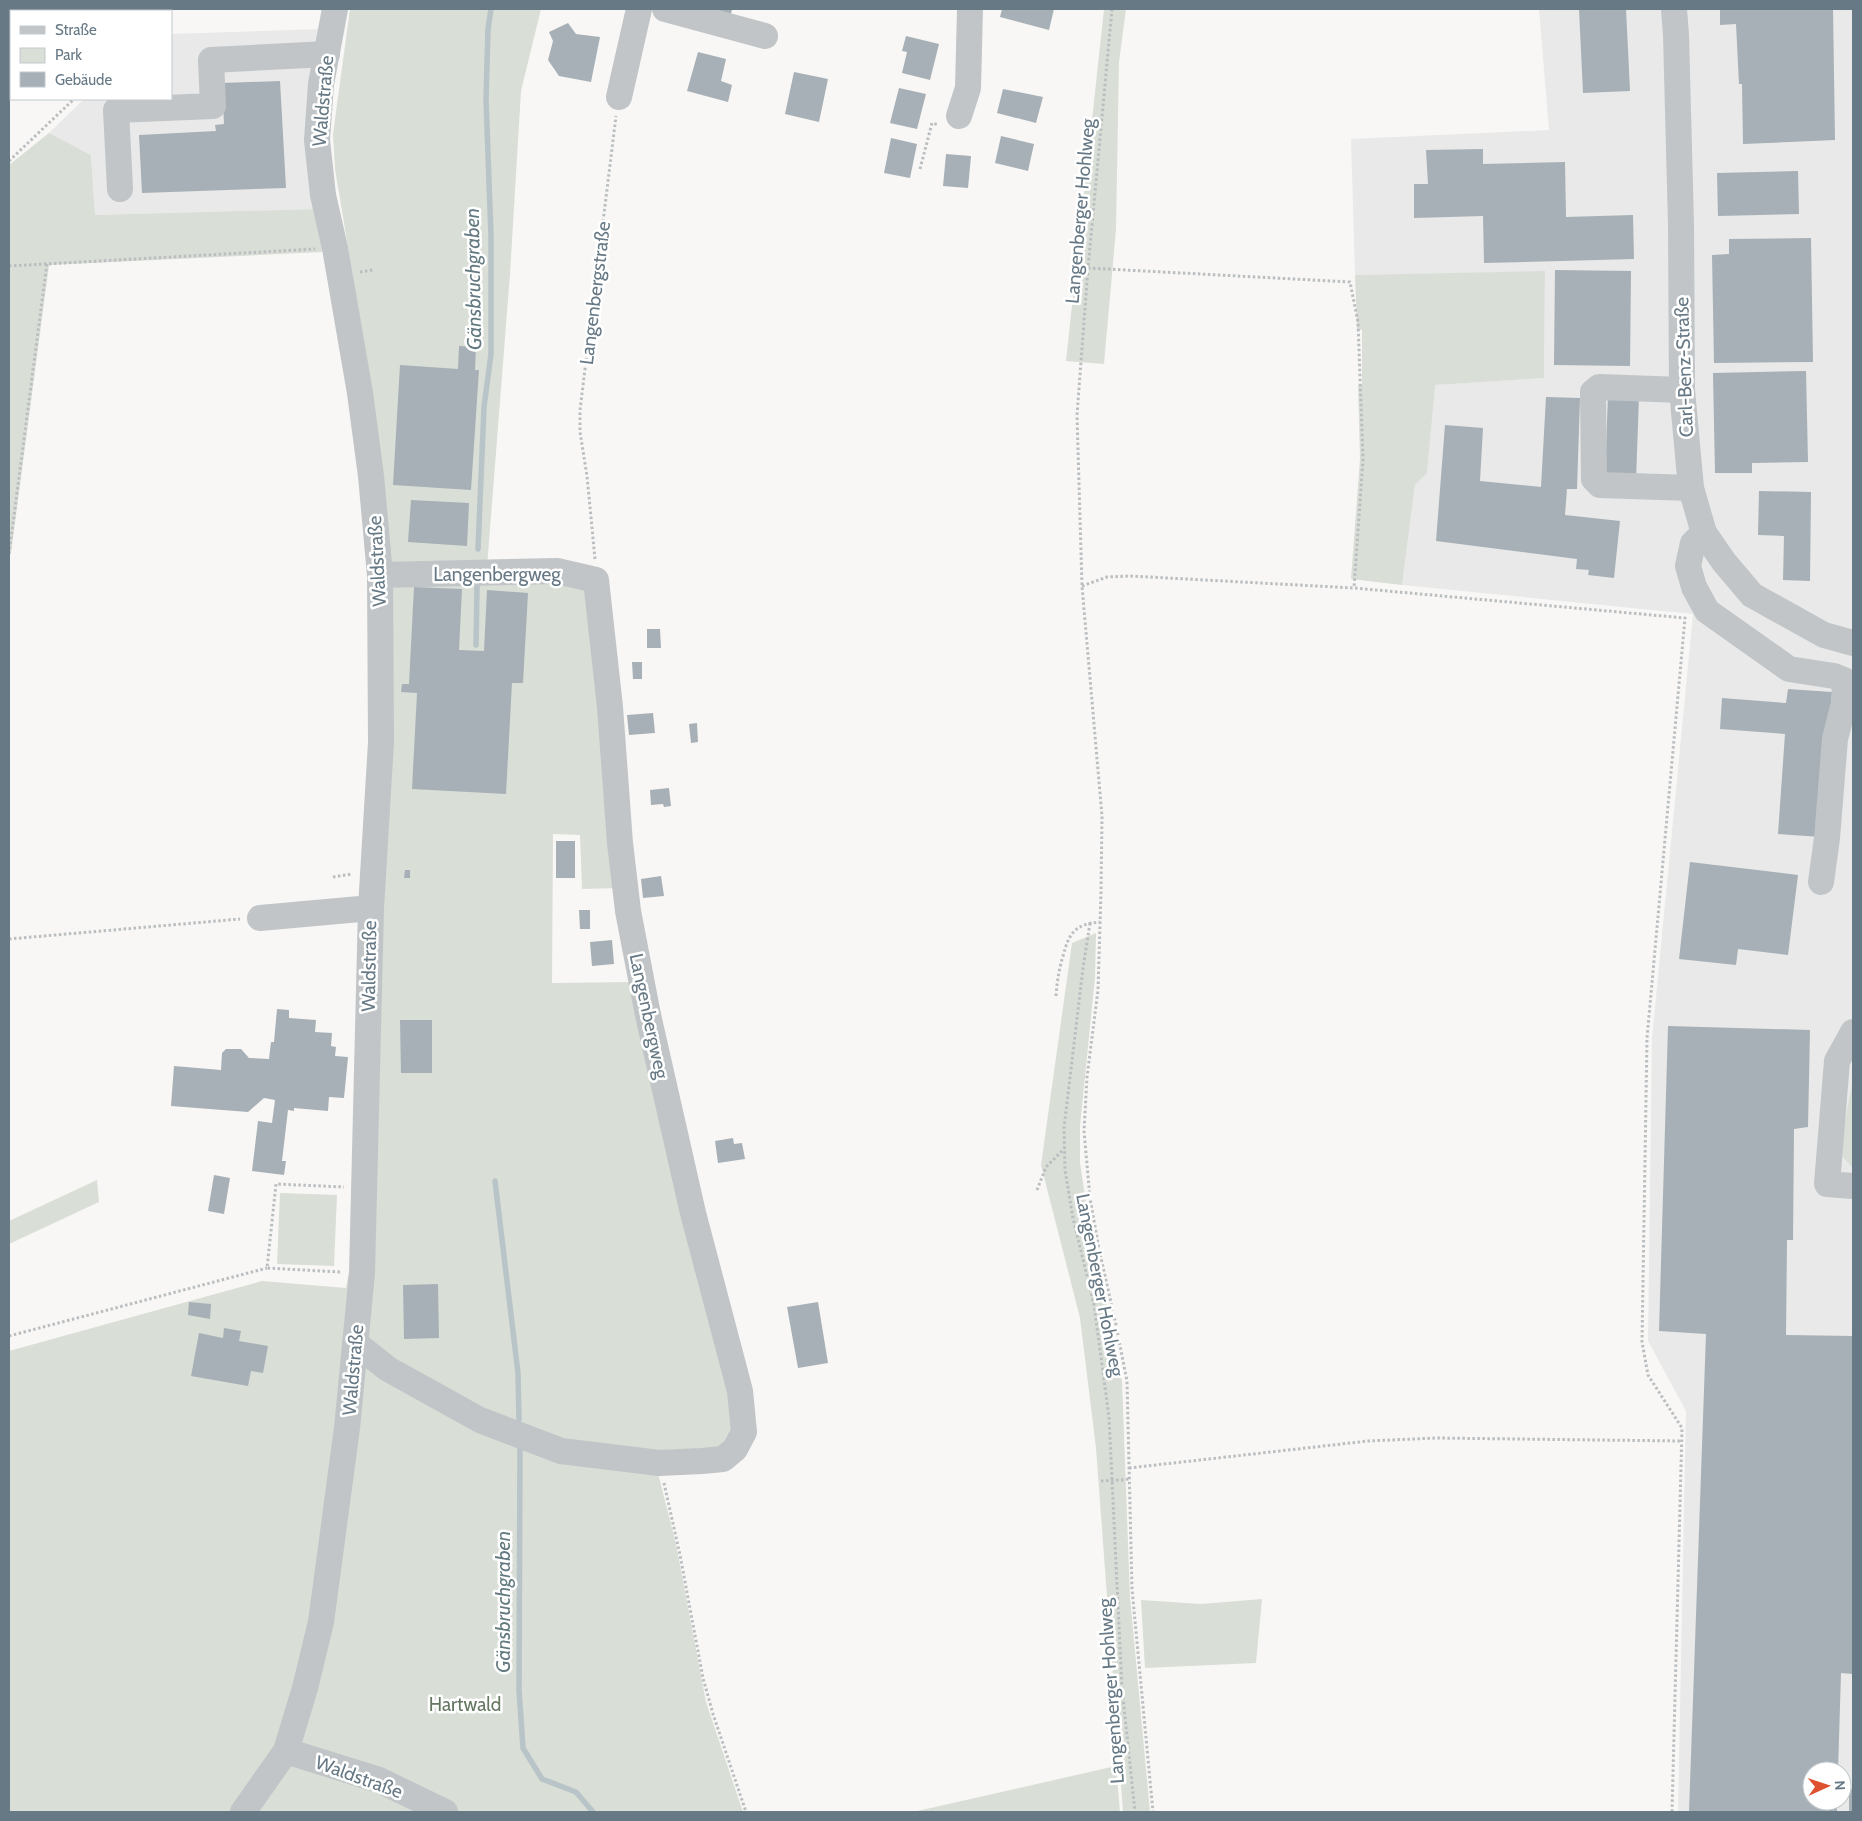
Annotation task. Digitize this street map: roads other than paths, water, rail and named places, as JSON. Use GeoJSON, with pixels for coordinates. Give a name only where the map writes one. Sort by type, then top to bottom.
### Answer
{"type":"FeatureCollection","features":[{"type":"Feature","properties":{"kind":"street","name":"Waldstraße"},"geometry":{"type":"LineString","coordinates":[[334,9],[321,84],[317,140],[323,195],[335,248],[360,393],[371,476],[380,575],[381,738],[371,908],[362,1273],[347,1428],[321,1622],[305,1688],[286,1751],[379,1780],[445,1812]]}},
{"type":"Feature","properties":{"kind":"street"},"geometry":{"type":"LineString","coordinates":[[618,97],[639,9]]}},
{"type":"Feature","properties":{"kind":"street"},"geometry":{"type":"LineString","coordinates":[[665,9],[765,36]]}},
{"type":"Feature","properties":{"kind":"street"},"geometry":{"type":"LineString","coordinates":[[960,114],[968,88],[970,9]]}},
{"type":"Feature","properties":{"kind":"street","name":"Carl-Benz-Straße"},"geometry":{"type":"LineString","coordinates":[[1674,9],[1677,44],[1681,206],[1682,390],[1691,488],[1704,533],[1724,562],[1752,595],[1824,635],[1853,643]]}},
{"type":"Feature","properties":{"kind":"street"},"geometry":{"type":"LineString","coordinates":[[120,189],[116,110],[213,106],[211,60],[326,54]]}},
{"type":"Feature","properties":{"kind":"street"},"geometry":{"type":"LineString","coordinates":[[1682,390],[1600,388],[1593,392],[1594,479],[1600,485],[1691,488]]}},
{"type":"Feature","properties":{"kind":"street"},"geometry":{"type":"LineString","coordinates":[[1704,533],[1694,543],[1688,566],[1694,587],[1707,611],[1788,669],[1834,676],[1844,680],[1846,699],[1835,739],[1827,838],[1821,882]]}},
{"type":"Feature","properties":{"kind":"street","name":"Langenbergweg"},"geometry":{"type":"LineString","coordinates":[[355,1342],[388,1369],[480,1420],[561,1451],[659,1462],[702,1462],[723,1459],[735,1449],[744,1432],[740,1390],[693,1213],[648,1015],[628,911],[620,843],[610,707],[596,580],[557,571],[380,575]]}},
{"type":"Feature","properties":{"kind":"street"},"geometry":{"type":"LineString","coordinates":[[260,918],[371,908]]}},
{"type":"Feature","properties":{"kind":"street"},"geometry":{"type":"LineString","coordinates":[[1853,1032],[1838,1061],[1827,1184],[1853,1186]]}},
{"type":"Feature","properties":{"kind":"street"},"geometry":{"type":"LineString","coordinates":[[243,1812],[286,1751]]}},
{"type":"Feature","properties":{"kind":"waterway","name":"Gänsbruchgraben"},"geometry":{"type":"LineString","coordinates":[[478,549],[484,407],[491,354],[491,236],[486,99],[488,29],[491,9]]}},
{"type":"Feature","properties":{"kind":"waterway","name":"Gänsbruchgraben"},"geometry":{"type":"LineString","coordinates":[[476,645],[477,587]]}},
{"type":"Feature","properties":{"kind":"waterway","name":"Gänsbruchgraben"},"geometry":{"type":"LineString","coordinates":[[495,1181],[518,1373],[519,1419]]}},
{"type":"Feature","properties":{"kind":"waterway","name":"Gänsbruchgraben"},"geometry":{"type":"LineString","coordinates":[[520,1448],[519,1690],[523,1748],[542,1779],[576,1792],[593,1812]]}},
{"type":"Feature","properties":{"kind":"park label","name":"Hartwald"},"geometry":{"type":"Point","coordinates":[465,1704]}}]}
